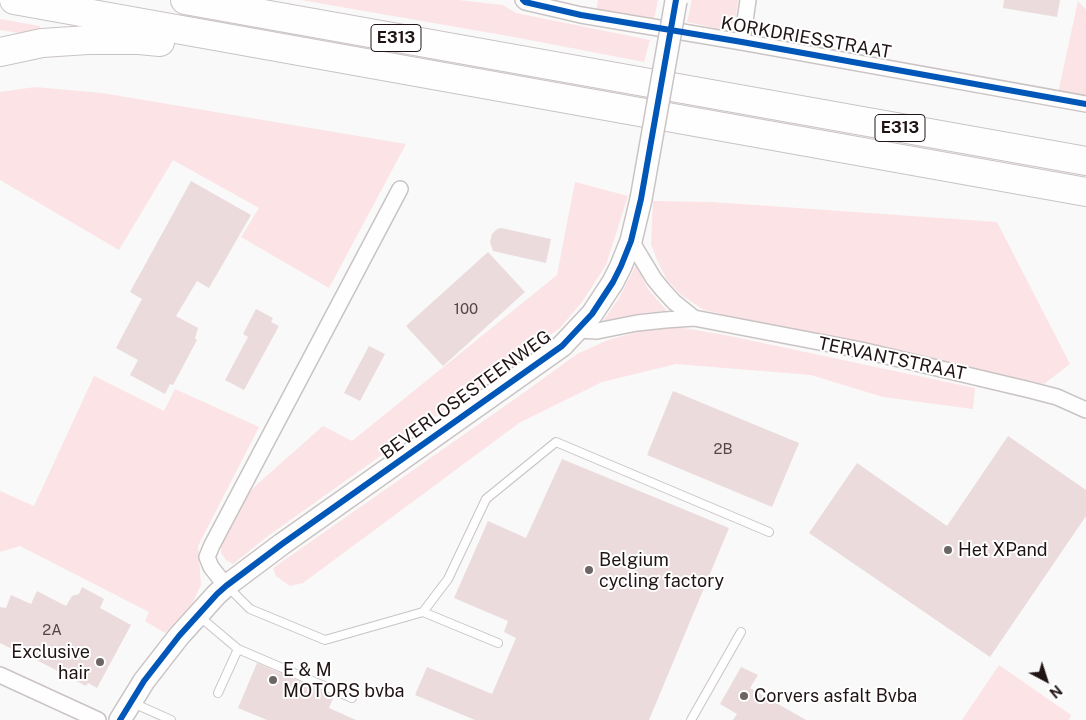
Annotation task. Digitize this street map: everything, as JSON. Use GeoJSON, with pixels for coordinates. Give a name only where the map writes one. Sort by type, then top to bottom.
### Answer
{"type":"FeatureCollection","features":[{"type":"Feature","properties":{"kind":"highway","name":"E313"},"geometry":{"type":"LineString","coordinates":[[14,0],[1086,192]]}},
{"type":"Feature","properties":{"kind":"highway","name":"E313"},"geometry":{"type":"LineString","coordinates":[[185,0],[1086,161]]}},
{"type":"Feature","properties":{"kind":"highway"},"geometry":{"type":"LineString","coordinates":[[19,45],[114,39],[166,43],[198,33]]}},
{"type":"Feature","properties":{"kind":"street","name":"KORKDRIESSTRAAT"},"geometry":{"type":"LineString","coordinates":[[522,0],[581,15],[1086,104]]}},
{"type":"Feature","properties":{"kind":"street"},"geometry":{"type":"LineString","coordinates":[[742,42],[748,0]]}},
{"type":"Feature","properties":{"kind":"street","name":"BEVERLOSESTEENWEG"},"geometry":{"type":"LineString","coordinates":[[120,720],[150,673],[179,636],[226,586],[282,544],[562,346],[592,314],[613,282],[631,240],[641,199],[676,1]]}},
{"type":"Feature","properties":{"kind":"street"},"geometry":{"type":"LineString","coordinates":[[226,586],[211,567],[207,557],[212,545],[400,189]]}},
{"type":"Feature","properties":{"kind":"street","name":"TERVANTSTRAAT"},"geometry":{"type":"LineString","coordinates":[[631,240],[663,290],[674,302],[694,318]]}},
{"type":"Feature","properties":{"kind":"street","name":"TERVANTSTRAAT"},"geometry":{"type":"LineString","coordinates":[[578,330],[597,331],[637,323],[694,318],[861,350],[1057,397],[1086,410]]}},
{"type":"Feature","properties":{"kind":"street"},"geometry":{"type":"LineString","coordinates":[[0,675],[98,720]]}},
{"type":"Feature","properties":{"kind":"lane"},"geometry":{"type":"LineString","coordinates":[[226,586],[250,609],[324,640],[423,612],[448,579],[486,499],[556,442],[769,532]]}},
{"type":"Feature","properties":{"kind":"lane"},"geometry":{"type":"LineString","coordinates":[[423,612],[498,643]]}},
{"type":"Feature","properties":{"kind":"lane"},"geometry":{"type":"LineString","coordinates":[[198,615],[238,649],[352,698]]}},
{"type":"Feature","properties":{"kind":"lane"},"geometry":{"type":"LineString","coordinates":[[691,720],[741,632]]}},
{"type":"Feature","properties":{"kind":"lane"},"geometry":{"type":"LineString","coordinates":[[218,693],[238,649]]}},
{"type":"Feature","properties":{"kind":"lane"},"geometry":{"type":"LineString","coordinates":[[131,702],[171,720]]}},
{"type":"Feature","properties":{"kind":"shaded area"},"geometry":{"type":"Polygon","coordinates":[[[301,0],[458,0],[503,5],[516,13],[650,40],[644,62],[301,0]]]}},
{"type":"Feature","properties":{"kind":"shaded area"},"geometry":{"type":"Polygon","coordinates":[[[598,0],[658,0],[654,19],[596,11],[598,0]]]}},
{"type":"Feature","properties":{"kind":"shaded area"},"geometry":{"type":"Polygon","coordinates":[[[692,0],[738,0],[736,17],[732,24],[720,29],[687,22],[692,0]]]}},
{"type":"Feature","properties":{"kind":"shaded area"},"geometry":{"type":"Polygon","coordinates":[[[1078,1],[1086,10],[1086,97],[1058,93],[1078,1]]]}},
{"type":"Feature","properties":{"kind":"shaded area"},"geometry":{"type":"Polygon","coordinates":[[[0,19],[40,26],[41,30],[33,35],[0,30],[0,19]]]}},
{"type":"Feature","properties":{"kind":"shaded area"},"geometry":{"type":"Polygon","coordinates":[[[35,87],[102,93],[406,144],[329,288],[241,237],[259,208],[173,160],[119,250],[0,180],[0,92],[35,87]]]}},
{"type":"Feature","properties":{"kind":"shaded area"},"geometry":{"type":"Polygon","coordinates":[[[575,182],[628,196],[606,265],[582,302],[560,328],[268,536],[233,564],[226,560],[221,553],[221,545],[230,522],[253,488],[323,426],[352,441],[557,275],[575,182]]]}},
{"type":"Feature","properties":{"kind":"shaded area"},"geometry":{"type":"Polygon","coordinates":[[[653,201],[712,202],[997,222],[1070,364],[1044,384],[704,310],[681,295],[667,280],[657,260],[651,244],[653,201]]]}},
{"type":"Feature","properties":{"kind":"shaded area"},"geometry":{"type":"Polygon","coordinates":[[[636,265],[648,289],[666,310],[603,321],[619,298],[636,265]]]}},
{"type":"Feature","properties":{"kind":"shaded area"},"geometry":{"type":"Polygon","coordinates":[[[678,327],[725,335],[975,388],[973,409],[883,397],[811,375],[676,364],[602,382],[519,423],[303,583],[290,586],[276,576],[273,568],[577,354],[608,340],[641,331],[678,327]]]}},
{"type":"Feature","properties":{"kind":"shaded area"},"geometry":{"type":"Polygon","coordinates":[[[94,376],[164,411],[175,389],[259,427],[198,546],[201,585],[192,604],[165,633],[145,621],[149,612],[20,546],[0,552],[0,491],[34,506],[94,376]]]}},
{"type":"Feature","properties":{"kind":"shaded area"},"geometry":{"type":"Polygon","coordinates":[[[999,665],[1071,715],[1069,720],[962,720],[999,665]]]}},
{"type":"Feature","properties":{"kind":"building"},"geometry":{"type":"Polygon","coordinates":[[[1004,0],[1060,0],[1057,17],[1003,8],[1004,0]]]}},
{"type":"Feature","properties":{"kind":"building"},"geometry":{"type":"Polygon","coordinates":[[[191,181],[251,215],[209,288],[197,281],[176,316],[198,328],[195,338],[197,340],[173,385],[170,384],[165,394],[130,375],[138,360],[116,348],[142,299],[130,292],[191,181]]]}},
{"type":"Feature","properties":{"kind":"building"},"geometry":{"type":"Polygon","coordinates":[[[501,228],[551,239],[546,263],[493,251],[490,242],[492,234],[501,228]]]}},
{"type":"Feature","properties":{"kind":"building"},"geometry":{"type":"Polygon","coordinates":[[[488,252],[525,292],[443,366],[406,326],[488,252]]]}},
{"type":"Feature","properties":{"kind":"building"},"geometry":{"type":"Polygon","coordinates":[[[256,309],[273,318],[271,322],[279,326],[244,390],[225,380],[248,337],[243,334],[256,309]]]}},
{"type":"Feature","properties":{"kind":"building"},"geometry":{"type":"Polygon","coordinates":[[[369,346],[385,354],[360,401],[344,393],[369,346]]]}},
{"type":"Feature","properties":{"kind":"building"},"geometry":{"type":"Polygon","coordinates":[[[673,391],[799,443],[772,507],[647,455],[673,391]]]}},
{"type":"Feature","properties":{"kind":"building","name":"Het XPand"},"geometry":{"type":"Polygon","coordinates":[[[1008,436],[1086,490],[1086,516],[990,657],[809,533],[857,463],[947,526],[1008,436]]]}},
{"type":"Feature","properties":{"kind":"building","name":"Belgium cycling factory"},"geometry":{"type":"Polygon","coordinates":[[[562,459],[729,528],[649,720],[475,720],[415,695],[427,667],[492,694],[516,638],[504,632],[508,621],[454,598],[488,521],[526,538],[562,459]]]}},
{"type":"Feature","properties":{"kind":"building"},"geometry":{"type":"Polygon","coordinates":[[[82,587],[104,599],[100,608],[131,625],[97,688],[88,683],[86,686],[29,656],[31,650],[10,648],[0,643],[0,607],[6,608],[11,595],[31,604],[37,591],[66,606],[72,596],[79,594],[82,587]]]}},
{"type":"Feature","properties":{"kind":"building","name":"E & M MOTORS bvba"},"geometry":{"type":"Polygon","coordinates":[[[257,663],[334,696],[329,708],[356,720],[267,720],[238,708],[257,663]]]}},
{"type":"Feature","properties":{"kind":"building","name":"Corvers asfalt Bvba"},"geometry":{"type":"Polygon","coordinates":[[[741,667],[758,675],[750,688],[806,720],[733,720],[737,714],[720,704],[741,667]]]}},
{"type":"Feature","properties":{"kind":"cycle path"},"geometry":{"type":"LineString","coordinates":[[523,0],[581,15],[1086,104]]}},
{"type":"Feature","properties":{"kind":"cycle path"},"geometry":{"type":"LineString","coordinates":[[120,720],[144,681],[179,636],[226,586],[282,544],[562,346],[592,314],[613,282],[631,241],[641,199],[676,0]]}},
{"type":"Feature","properties":{"kind":"place","name":"Het XPand"},"geometry":{"type":"Point","coordinates":[948,550]}},
{"type":"Feature","properties":{"kind":"place","name":"Belgium cycling factory"},"geometry":{"type":"Point","coordinates":[589,570]}},
{"type":"Feature","properties":{"kind":"place","name":"Exclusive hair"},"geometry":{"type":"Point","coordinates":[100,662]}},
{"type":"Feature","properties":{"kind":"place","name":"E & M MOTORS bvba"},"geometry":{"type":"Point","coordinates":[273,680]}},
{"type":"Feature","properties":{"kind":"place","name":"Corvers asfalt Bvba"},"geometry":{"type":"Point","coordinates":[744,696]}}]}
